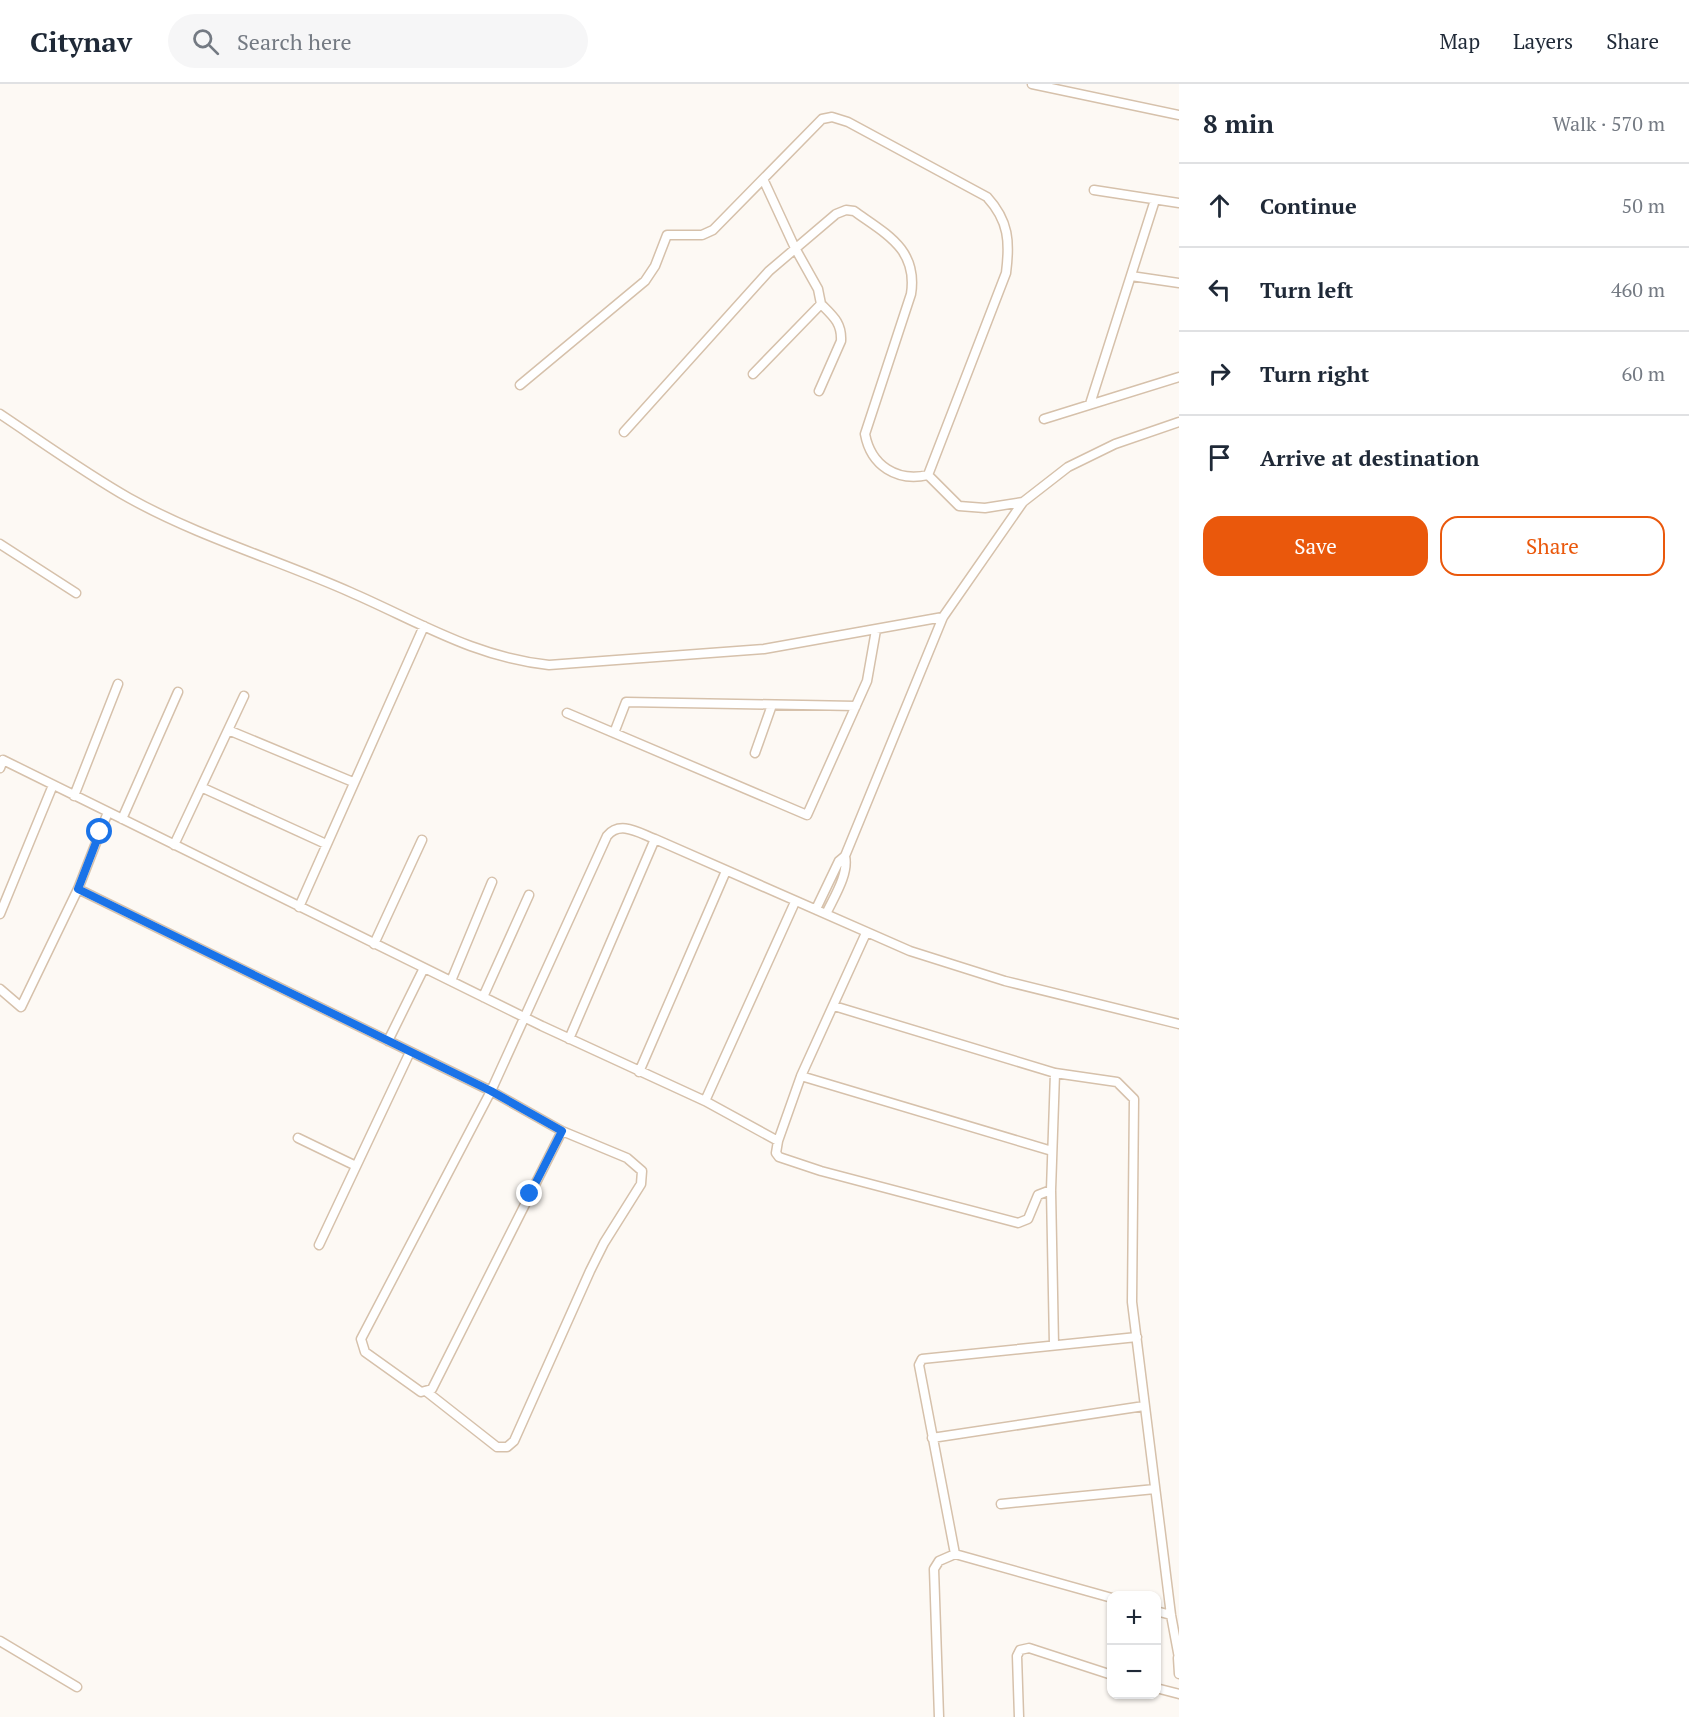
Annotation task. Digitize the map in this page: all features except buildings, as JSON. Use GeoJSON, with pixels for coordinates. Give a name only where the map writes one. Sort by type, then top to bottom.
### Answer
{"type":"FeatureCollection","features":[{"type":"Feature","properties":{"kind":"street"},"geometry":{"type":"LineString","coordinates":[[1037,85],[1179,115]]}},
{"type":"Feature","properties":{"kind":"street"},"geometry":{"type":"LineString","coordinates":[[520,385],[645,281],[658,260],[667,235],[702,235],[713,230],[764,181],[812,127],[822,119],[832,117],[848,122],[987,197],[998,208],[1007,226],[1010,245],[1006,273],[928,475]]}},
{"type":"Feature","properties":{"kind":"street"},"geometry":{"type":"LineString","coordinates":[[764,181],[795,248],[818,289],[820,304],[836,319],[841,334],[841,341],[819,391]]}},
{"type":"Feature","properties":{"kind":"street"},"geometry":{"type":"LineString","coordinates":[[1094,190],[1179,203]]}},
{"type":"Feature","properties":{"kind":"street"},"geometry":{"type":"LineString","coordinates":[[1090,404],[1155,200]]}},
{"type":"Feature","properties":{"kind":"street"},"geometry":{"type":"LineString","coordinates":[[624,432],[769,271],[836,214],[846,210],[854,211],[897,243],[912,268],[911,294],[865,434],[868,450],[877,463],[911,478],[928,475]]}},
{"type":"Feature","properties":{"kind":"street"},"geometry":{"type":"LineString","coordinates":[[1131,276],[1179,283]]}},
{"type":"Feature","properties":{"kind":"street"},"geometry":{"type":"LineString","coordinates":[[753,374],[820,304]]}},
{"type":"Feature","properties":{"kind":"street"},"geometry":{"type":"LineString","coordinates":[[1044,419],[1179,377]]}},
{"type":"Feature","properties":{"kind":"street"},"geometry":{"type":"LineString","coordinates":[[0,414],[140,503],[466,646],[515,661],[549,665],[764,649],[943,617]]}},
{"type":"Feature","properties":{"kind":"street"},"geometry":{"type":"LineString","coordinates":[[816,909],[840,861],[845,856],[943,617],[1023,502],[1068,466],[1114,444],[1179,422]]}},
{"type":"Feature","properties":{"kind":"street"},"geometry":{"type":"LineString","coordinates":[[928,475],[959,506],[985,508],[1023,502]]}},
{"type":"Feature","properties":{"kind":"street"},"geometry":{"type":"LineString","coordinates":[[1,545],[76,593]]}},
{"type":"Feature","properties":{"kind":"street"},"geometry":{"type":"LineString","coordinates":[[299,907],[424,626]]}},
{"type":"Feature","properties":{"kind":"street"},"geometry":{"type":"LineString","coordinates":[[567,713],[807,815],[867,681],[876,630]]}},
{"type":"Feature","properties":{"kind":"street"},"geometry":{"type":"LineString","coordinates":[[74,796],[118,684]]}},
{"type":"Feature","properties":{"kind":"street"},"geometry":{"type":"LineString","coordinates":[[122,819],[178,692]]}},
{"type":"Feature","properties":{"kind":"street"},"geometry":{"type":"LineString","coordinates":[[174,845],[203,788],[244,696]]}},
{"type":"Feature","properties":{"kind":"street"},"geometry":{"type":"LineString","coordinates":[[614,733],[626,702],[856,706]]}},
{"type":"Feature","properties":{"kind":"street"},"geometry":{"type":"LineString","coordinates":[[755,753],[772,705]]}},
{"type":"Feature","properties":{"kind":"street"},"geometry":{"type":"LineString","coordinates":[[228,730],[353,782]]}},
{"type":"Feature","properties":{"kind":"street"},"geometry":{"type":"LineString","coordinates":[[0,768],[3,760],[569,1039],[705,1101],[778,1141]]}},
{"type":"Feature","properties":{"kind":"street"},"geometry":{"type":"LineString","coordinates":[[0,914],[52,785]]}},
{"type":"Feature","properties":{"kind":"street"},"geometry":{"type":"LineString","coordinates":[[203,788],[326,844]]}},
{"type":"Feature","properties":{"kind":"street"},"geometry":{"type":"LineString","coordinates":[[0,989],[21,1007],[78,889],[108,812]]}},
{"type":"Feature","properties":{"kind":"street"},"geometry":{"type":"LineString","coordinates":[[562,1131],[432,1389],[421,1392],[365,1352],[361,1347],[361,1339],[491,1091],[526,1018],[606,836],[612,829],[620,826],[655,839],[910,951],[1005,981],[1179,1024]]}},
{"type":"Feature","properties":{"kind":"street"},"geometry":{"type":"LineString","coordinates":[[569,1039],[655,839]]}},
{"type":"Feature","properties":{"kind":"street"},"geometry":{"type":"LineString","coordinates":[[374,944],[422,840]]}},
{"type":"Feature","properties":{"kind":"street"},"geometry":{"type":"LineString","coordinates":[[826,914],[847,863],[845,856]]}},
{"type":"Feature","properties":{"kind":"street"},"geometry":{"type":"LineString","coordinates":[[639,1072],[726,871]]}},
{"type":"Feature","properties":{"kind":"street"},"geometry":{"type":"LineString","coordinates":[[451,981],[492,882]]}},
{"type":"Feature","properties":{"kind":"street"},"geometry":{"type":"LineString","coordinates":[[78,889],[491,1091],[562,1131],[627,1158],[642,1171],[643,1177],[636,1193],[604,1243],[590,1271],[514,1441],[507,1448],[497,1447],[427,1392]]}},
{"type":"Feature","properties":{"kind":"street"},"geometry":{"type":"LineString","coordinates":[[483,997],[529,895]]}},
{"type":"Feature","properties":{"kind":"street"},"geometry":{"type":"LineString","coordinates":[[705,1101],[795,902]]}},
{"type":"Feature","properties":{"kind":"street"},"geometry":{"type":"LineString","coordinates":[[866,933],[801,1076],[778,1141],[776,1153],[779,1157],[821,1171],[1018,1223],[1028,1219],[1038,1195],[1051,1190]]}},
{"type":"Feature","properties":{"kind":"street"},"geometry":{"type":"LineString","coordinates":[[388,1041],[424,968]]}},
{"type":"Feature","properties":{"kind":"street"},"geometry":{"type":"LineString","coordinates":[[834,1006],[1054,1073],[1117,1082],[1134,1099],[1132,1302],[1179,1674]]}},
{"type":"Feature","properties":{"kind":"street"},"geometry":{"type":"LineString","coordinates":[[319,1245],[410,1052]]}},
{"type":"Feature","properties":{"kind":"street"},"geometry":{"type":"LineString","coordinates":[[1054,1073],[1051,1190],[1054,1345]]}},
{"type":"Feature","properties":{"kind":"street"},"geometry":{"type":"LineString","coordinates":[[801,1076],[1052,1151]]}},
{"type":"Feature","properties":{"kind":"street"},"geometry":{"type":"LineString","coordinates":[[298,1138],[356,1166]]}},
{"type":"Feature","properties":{"kind":"street"},"geometry":{"type":"LineString","coordinates":[[955,1554],[919,1368],[922,1359],[1137,1337]]}},
{"type":"Feature","properties":{"kind":"street"},"geometry":{"type":"LineString","coordinates":[[932,1438],[1144,1406]]}},
{"type":"Feature","properties":{"kind":"street"},"geometry":{"type":"LineString","coordinates":[[1001,1504],[1155,1489]]}},
{"type":"Feature","properties":{"kind":"street"},"geometry":{"type":"LineString","coordinates":[[939,1717],[934,1569],[939,1561],[955,1554],[1107,1597]]}},
{"type":"Feature","properties":{"kind":"street"},"geometry":{"type":"LineString","coordinates":[[1161,1612],[1171,1615]]}},
{"type":"Feature","properties":{"kind":"street"},"geometry":{"type":"LineString","coordinates":[[0,1641],[76,1687]]}},
{"type":"Feature","properties":{"kind":"street"},"geometry":{"type":"LineString","coordinates":[[1019,1717],[1017,1656],[1020,1650],[1029,1648],[1107,1673]]}},
{"type":"Feature","properties":{"kind":"street"},"geometry":{"type":"LineString","coordinates":[[1161,1690],[1179,1694]]}},
{"type":"Feature","properties":{"kind":"route"},"geometry":{"type":"LineString","coordinates":[[100,832],[78,889],[491,1091],[562,1131],[530,1194]]}}]}
